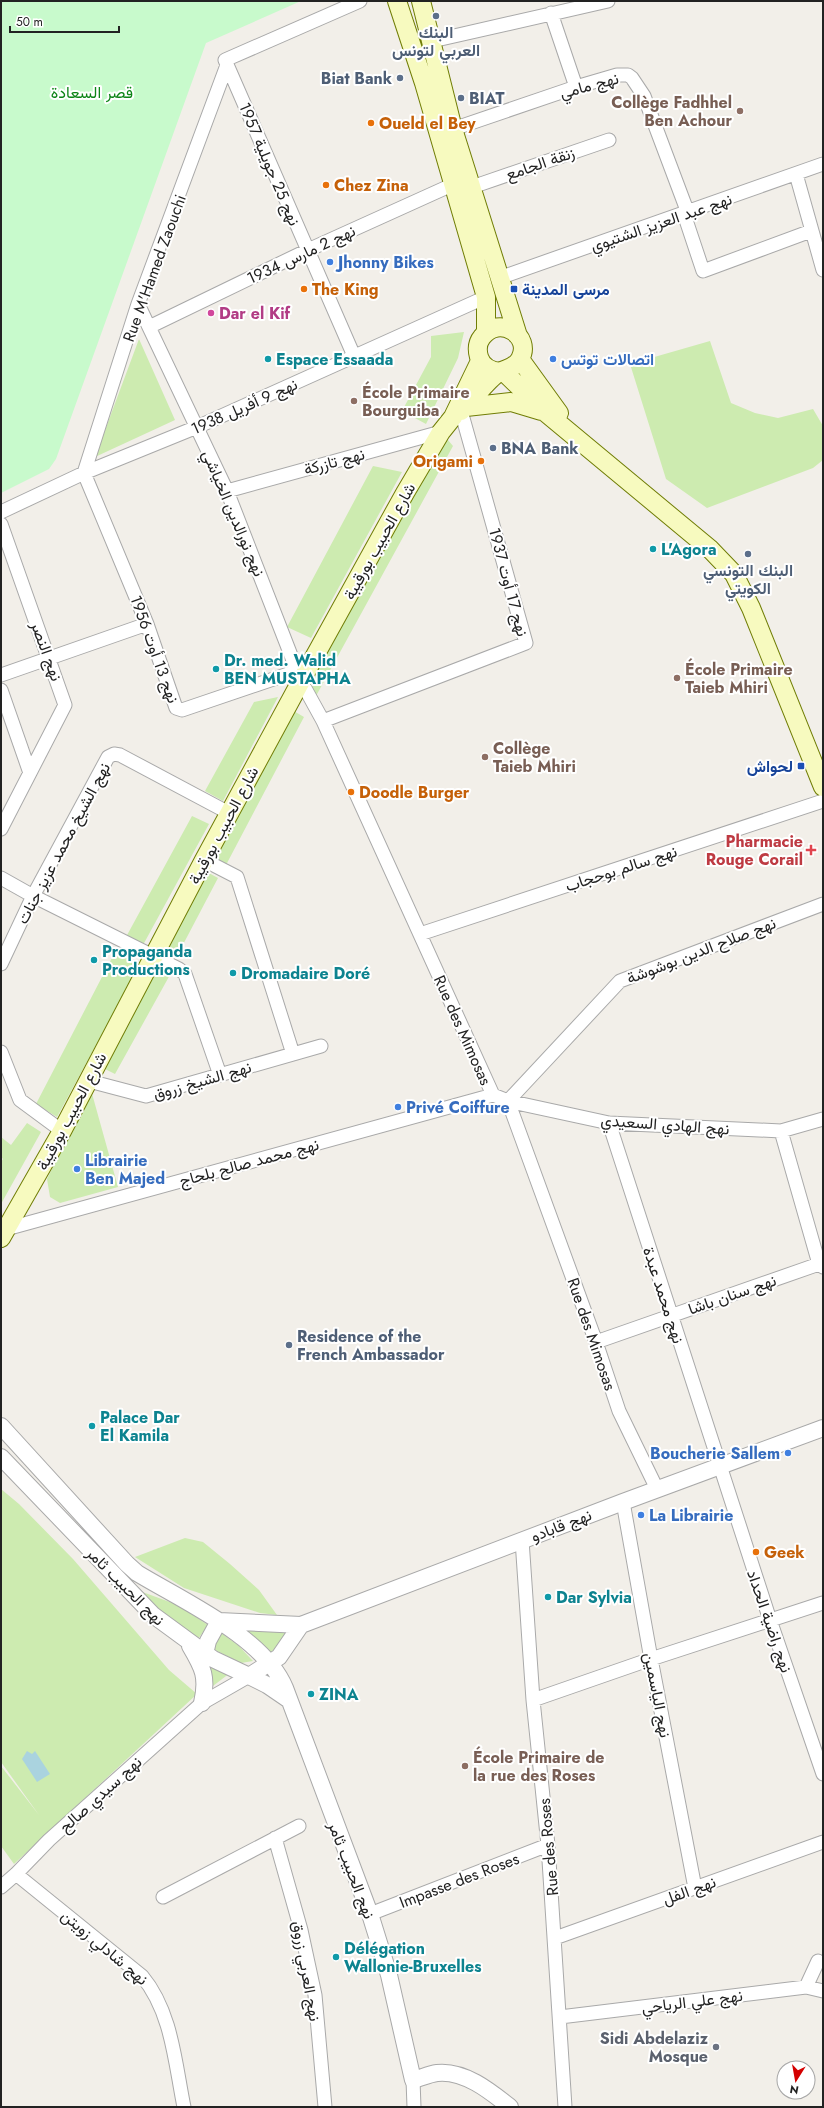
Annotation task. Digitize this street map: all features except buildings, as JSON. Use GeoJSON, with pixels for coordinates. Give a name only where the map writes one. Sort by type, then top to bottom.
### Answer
{"type":"FeatureCollection","features":[{"type":"Feature","properties":{"kind":"main road"},"geometry":{"type":"LineString","coordinates":[[397,1],[408,29],[486,297],[486,331]]}},
{"type":"Feature","properties":{"kind":"main road"},"geometry":{"type":"LineString","coordinates":[[408,1],[408,29]]}},
{"type":"Feature","properties":{"kind":"main road"},"geometry":{"type":"LineString","coordinates":[[425,4],[432,41],[453,129],[499,278],[518,336],[522,343],[520,359],[513,367],[502,372],[459,411]]}},
{"type":"Feature","properties":{"kind":"main road"},"geometry":{"type":"LineString","coordinates":[[518,336],[506,328],[492,328],[486,331],[479,340],[477,351],[480,361],[489,369],[502,372],[576,439],[710,549],[734,574],[751,608],[823,787]]}},
{"type":"Feature","properties":{"kind":"main road"},"geometry":{"type":"LineString","coordinates":[[520,359],[576,439]]}},
{"type":"Feature","properties":{"kind":"main road"},"geometry":{"type":"LineString","coordinates":[[459,411],[480,361]]}},
{"type":"Feature","properties":{"kind":"main road"},"geometry":{"type":"LineString","coordinates":[[459,411],[511,402],[545,412]]}},
{"type":"Feature","properties":{"kind":"main road","name":"شارع الحبيب بورقيبة"},"geometry":{"type":"LineString","coordinates":[[4,1233],[62,1131],[229,813],[299,676],[441,432],[459,411]]}},
{"type":"Feature","properties":{"kind":"street"},"geometry":{"type":"LineString","coordinates":[[226,62],[360,1]]}},
{"type":"Feature","properties":{"kind":"street"},"geometry":{"type":"LineString","coordinates":[[432,41],[608,1]]}},
{"type":"Feature","properties":{"kind":"street"},"geometry":{"type":"LineString","coordinates":[[551,13],[576,86]]}},
{"type":"Feature","properties":{"kind":"street","name":"نهج 25 جويلية 1957"},"geometry":{"type":"LineString","coordinates":[[226,62],[354,356]]}},
{"type":"Feature","properties":{"kind":"street","name":"Rue M'Hamed Zaouchi"},"geometry":{"type":"LineString","coordinates":[[84,473],[138,304],[226,62]]}},
{"type":"Feature","properties":{"kind":"street","name":"نهج مامي"},"geometry":{"type":"LineString","coordinates":[[453,129],[576,86],[618,75],[628,75],[632,78],[644,96],[686,214],[703,271],[811,231]]}},
{"type":"Feature","properties":{"kind":"street","name":"زنقة الجامع"},"geometry":{"type":"LineString","coordinates":[[472,187],[609,140]]}},
{"type":"Feature","properties":{"kind":"street","name":"نهج عبد العزيز الشتيوي"},"geometry":{"type":"LineString","coordinates":[[499,278],[686,214],[823,164]]}},
{"type":"Feature","properties":{"kind":"street"},"geometry":{"type":"LineString","coordinates":[[796,174],[823,270]]}},
{"type":"Feature","properties":{"kind":"street","name":"نهج 2 مارس 1934"},"geometry":{"type":"LineString","coordinates":[[149,327],[308,250],[454,184]]}},
{"type":"Feature","properties":{"kind":"street","name":"نهج 9 أفريل 1938"},"geometry":{"type":"LineString","coordinates":[[1,512],[84,473],[197,427],[486,297]]}},
{"type":"Feature","properties":{"kind":"street","name":"نهج نورالدين الخياشي"},"geometry":{"type":"LineString","coordinates":[[138,304],[227,491],[299,676]]}},
{"type":"Feature","properties":{"kind":"street","name":"نهج 17 أوت 1937"},"geometry":{"type":"LineString","coordinates":[[324,721],[526,643],[459,411]]}},
{"type":"Feature","properties":{"kind":"street","name":"نهج تازركة"},"geometry":{"type":"LineString","coordinates":[[227,491],[441,432]]}},
{"type":"Feature","properties":{"kind":"street","name":"نهج 13 أوت 1956"},"geometry":{"type":"LineString","coordinates":[[84,473],[148,624],[176,708],[179,710],[299,676]]}},
{"type":"Feature","properties":{"kind":"street","name":"نهج النصر"},"geometry":{"type":"LineString","coordinates":[[1,524],[65,705],[1,829]]}},
{"type":"Feature","properties":{"kind":"street"},"geometry":{"type":"LineString","coordinates":[[1,675],[148,624]]}},
{"type":"Feature","properties":{"kind":"street","name":"Rue des Mimosas"},"geometry":{"type":"LineString","coordinates":[[299,676],[324,721],[492,1095],[508,1101],[596,1342],[619,1411],[657,1489]]}},
{"type":"Feature","properties":{"kind":"street"},"geometry":{"type":"LineString","coordinates":[[1,690],[30,773]]}},
{"type":"Feature","properties":{"kind":"street","name":"نهج الشيخ محمد عزيز جنات"},"geometry":{"type":"LineString","coordinates":[[1,964],[33,896],[108,757],[114,754],[120,755],[229,813]]}},
{"type":"Feature","properties":{"kind":"street","name":"نهج سالم بوحجاب"},"geometry":{"type":"LineString","coordinates":[[420,934],[823,801]]}},
{"type":"Feature","properties":{"kind":"street"},"geometry":{"type":"LineString","coordinates":[[204,860],[237,877],[293,1054]]}},
{"type":"Feature","properties":{"kind":"street"},"geometry":{"type":"LineString","coordinates":[[1,878],[33,896],[179,969],[185,974],[220,1075]]}},
{"type":"Feature","properties":{"kind":"street","name":"نهج صلاح الدين بوشوشة"},"geometry":{"type":"LineString","coordinates":[[508,1101],[620,981],[823,904]]}},
{"type":"Feature","properties":{"kind":"street","name":"نهج الشيخ زروق"},"geometry":{"type":"LineString","coordinates":[[88,1081],[146,1096],[321,1046]]}},
{"type":"Feature","properties":{"kind":"street"},"geometry":{"type":"LineString","coordinates":[[1,1052],[20,1100],[62,1131]]}},
{"type":"Feature","properties":{"kind":"street","name":"نهج محمد صالح بلحاج"},"geometry":{"type":"LineString","coordinates":[[4,1233],[492,1095]]}},
{"type":"Feature","properties":{"kind":"street","name":"نهج الهادي السعيدي"},"geometry":{"type":"LineString","coordinates":[[508,1101],[608,1123],[781,1131],[823,1119]]}},
{"type":"Feature","properties":{"kind":"street","name":"نهج محمد عبدة"},"geometry":{"type":"LineString","coordinates":[[608,1123],[719,1466]]}},
{"type":"Feature","properties":{"kind":"street"},"geometry":{"type":"LineString","coordinates":[[781,1131],[821,1266]]}},
{"type":"Feature","properties":{"kind":"street","name":"نهج سنان باشا"},"geometry":{"type":"LineString","coordinates":[[596,1342],[671,1314],[821,1266]]}},
{"type":"Feature","properties":{"kind":"street","name":"نهج الحبيب ثامر"},"geometry":{"type":"LineString","coordinates":[[1,1426],[127,1564],[137,1573],[219,1621],[271,1663],[281,1679],[370,1914],[389,1975],[413,2080],[414,2107]]}},
{"type":"Feature","properties":{"kind":"street","name":"نهج قابادو"},"geometry":{"type":"LineString","coordinates":[[301,1625],[657,1489],[823,1428]]}},
{"type":"Feature","properties":{"kind":"street","name":"نهج الحبيب ثامر"},"geometry":{"type":"LineString","coordinates":[[1,1457],[146,1609],[205,1654],[267,1685],[289,1700]]}},
{"type":"Feature","properties":{"kind":"street","name":"نهج راضية الحداد"},"geometry":{"type":"LineString","coordinates":[[719,1466],[823,1774]]}},
{"type":"Feature","properties":{"kind":"street","name":"نهج الياسمين"},"geometry":{"type":"LineString","coordinates":[[623,1502],[651,1659],[695,1888]]}},
{"type":"Feature","properties":{"kind":"street","name":"Rue des Roses"},"geometry":{"type":"LineString","coordinates":[[522,1540],[533,1700],[548,1845],[565,2107]]}},
{"type":"Feature","properties":{"kind":"street"},"geometry":{"type":"LineString","coordinates":[[533,1700],[651,1659],[823,1603]]}},
{"type":"Feature","properties":{"kind":"street"},"geometry":{"type":"LineString","coordinates":[[205,1654],[208,1641],[219,1621],[301,1625]]}},
{"type":"Feature","properties":{"kind":"street"},"geometry":{"type":"LineString","coordinates":[[249,1676],[271,1663],[283,1652],[301,1625]]}},
{"type":"Feature","properties":{"kind":"street"},"geometry":{"type":"LineString","coordinates":[[189,1643],[203,1668],[205,1686],[202,1703]]}},
{"type":"Feature","properties":{"kind":"street","name":"نهج سيدي صالح"},"geometry":{"type":"LineString","coordinates":[[1,1887],[16,1874],[49,1840],[202,1703],[249,1676]]}},
{"type":"Feature","properties":{"kind":"street"},"geometry":{"type":"LineString","coordinates":[[163,1897],[299,1826]]}},
{"type":"Feature","properties":{"kind":"street","name":"نهج العربي زروق"},"geometry":{"type":"LineString","coordinates":[[275,1838],[301,1930],[315,1995],[325,2107]]}},
{"type":"Feature","properties":{"kind":"street","name":"نهج الفل"},"geometry":{"type":"LineString","coordinates":[[555,1938],[823,1842]]}},
{"type":"Feature","properties":{"kind":"street","name":"Impasse des Roses"},"geometry":{"type":"LineString","coordinates":[[370,1914],[548,1845]]}},
{"type":"Feature","properties":{"kind":"street","name":"نهج شادلي زويتن"},"geometry":{"type":"LineString","coordinates":[[16,1874],[142,1976],[152,1987],[168,2027],[184,2107]]}},
{"type":"Feature","properties":{"kind":"street"},"geometry":{"type":"LineString","coordinates":[[806,1987],[821,1959]]}},
{"type":"Feature","properties":{"kind":"street","name":"نهج علي الرياحي"},"geometry":{"type":"LineString","coordinates":[[560,2017],[806,1987],[823,1991]]}},
{"type":"Feature","properties":{"kind":"street"},"geometry":{"type":"LineString","coordinates":[[413,2080],[437,2073],[450,2073],[475,2082],[510,2107]]}},
{"type":"Feature","properties":{"kind":"green space","name":"قصر السعادة"},"geometry":{"type":"Polygon","coordinates":[[[1,1],[301,1],[206,43],[56,459],[49,469],[1,493],[1,1]]]}},
{"type":"Feature","properties":{"kind":"green space"},"geometry":{"type":"Polygon","coordinates":[[[464,332],[458,358],[426,424],[402,411],[431,357],[431,336],[464,332]]]}},
{"type":"Feature","properties":{"kind":"green space"},"geometry":{"type":"Polygon","coordinates":[[[139,339],[175,420],[95,457],[139,339]]]}},
{"type":"Feature","properties":{"kind":"green space"},"geometry":{"type":"Polygon","coordinates":[[[710,341],[731,403],[755,413],[778,418],[813,409],[823,426],[823,460],[813,468],[707,508],[666,479],[630,364],[710,341]]]}},
{"type":"Feature","properties":{"kind":"green space"},"geometry":{"type":"Polygon","coordinates":[[[443,434],[453,446],[316,696],[308,682],[443,434]]]}},
{"type":"Feature","properties":{"kind":"green space"},"geometry":{"type":"Polygon","coordinates":[[[373,466],[402,472],[311,638],[287,627],[373,466]]]}},
{"type":"Feature","properties":{"kind":"green space"},"geometry":{"type":"Polygon","coordinates":[[[278,697],[223,801],[205,791],[254,702],[278,697]]]}},
{"type":"Feature","properties":{"kind":"green space"},"geometry":{"type":"Polygon","coordinates":[[[292,710],[304,717],[226,865],[214,859],[292,710]]]}},
{"type":"Feature","properties":{"kind":"green space"},"geometry":{"type":"Polygon","coordinates":[[[192,816],[209,824],[143,945],[126,937],[192,816]]]}},
{"type":"Feature","properties":{"kind":"green space"},"geometry":{"type":"Polygon","coordinates":[[[207,872],[218,878],[177,956],[166,950],[207,872]]]}},
{"type":"Feature","properties":{"kind":"green space"},"geometry":{"type":"Polygon","coordinates":[[[116,950],[140,964],[57,1117],[36,1104],[116,950]]]}},
{"type":"Feature","properties":{"kind":"green space"},"geometry":{"type":"Polygon","coordinates":[[[159,966],[171,973],[115,1074],[103,1068],[159,966]]]}},
{"type":"Feature","properties":{"kind":"green space"},"geometry":{"type":"Polygon","coordinates":[[[91,1090],[118,1187],[60,1203],[50,1197],[47,1179],[91,1090]]]}},
{"type":"Feature","properties":{"kind":"green space"},"geometry":{"type":"Polygon","coordinates":[[[27,1123],[41,1132],[1,1204],[1,1162],[3,1159],[1,1157],[1,1137],[11,1145],[27,1123]]]}},
{"type":"Feature","properties":{"kind":"green space"},"geometry":{"type":"Polygon","coordinates":[[[1,1489],[19,1504],[73,1559],[169,1670],[197,1694],[14,1864],[1,1846],[1,1766],[39,1815],[1,1762],[1,1489]]]}},
{"type":"Feature","properties":{"kind":"green space"},"geometry":{"type":"Polygon","coordinates":[[[185,1538],[203,1542],[230,1564],[259,1590],[277,1615],[260,1613],[184,1588],[135,1557],[185,1538]]]}},
{"type":"Feature","properties":{"kind":"green space"},"geometry":{"type":"Polygon","coordinates":[[[137,1590],[178,1605],[208,1625],[198,1639],[158,1612],[137,1590]]]}},
{"type":"Feature","properties":{"kind":"green space"},"geometry":{"type":"Polygon","coordinates":[[[242,1628],[287,1633],[270,1654],[242,1628]]]}},
{"type":"Feature","properties":{"kind":"green space"},"geometry":{"type":"Polygon","coordinates":[[[221,1633],[238,1645],[253,1661],[241,1663],[211,1648],[221,1633]]]}},
{"type":"Feature","properties":{"kind":"green space"},"geometry":{"type":"Polygon","coordinates":[[[208,1664],[230,1673],[209,1689],[208,1664]]]}},
{"type":"Feature","properties":{"kind":"water"},"geometry":{"type":"Polygon","coordinates":[[[27,1751],[32,1754],[35,1751],[50,1774],[37,1782],[22,1759],[27,1751]]]}},
{"type":"Feature","properties":{"kind":"place","name":"البنك العربي لتونس"},"geometry":{"type":"Point","coordinates":[436,16]}},
{"type":"Feature","properties":{"kind":"place","name":"Biat Bank"},"geometry":{"type":"Point","coordinates":[400,78]}},
{"type":"Feature","properties":{"kind":"place","name":"BIAT"},"geometry":{"type":"Point","coordinates":[461,98]}},
{"type":"Feature","properties":{"kind":"place","name":"Collège Fadhhel Ben Achour"},"geometry":{"type":"Point","coordinates":[740,111]}},
{"type":"Feature","properties":{"kind":"place","name":"Oueld el Bey"},"geometry":{"type":"Point","coordinates":[371,123]}},
{"type":"Feature","properties":{"kind":"place","name":"Chez Zina"},"geometry":{"type":"Point","coordinates":[326,185]}},
{"type":"Feature","properties":{"kind":"place","name":"Jhonny Bikes"},"geometry":{"type":"Point","coordinates":[330,262]}},
{"type":"Feature","properties":{"kind":"place","name":"The King"},"geometry":{"type":"Point","coordinates":[304,289]}},
{"type":"Feature","properties":{"kind":"place","name":"مرسى المدينة"},"geometry":{"type":"Point","coordinates":[514,289]}},
{"type":"Feature","properties":{"kind":"place","name":"Dar el Kif"},"geometry":{"type":"Point","coordinates":[211,313]}},
{"type":"Feature","properties":{"kind":"place","name":"Espace Essaada"},"geometry":{"type":"Point","coordinates":[268,359]}},
{"type":"Feature","properties":{"kind":"place","name":"اتصالات توتس"},"geometry":{"type":"Point","coordinates":[553,359]}},
{"type":"Feature","properties":{"kind":"place","name":"École Primaire Bourguiba"},"geometry":{"type":"Point","coordinates":[354,401]}},
{"type":"Feature","properties":{"kind":"place","name":"BNA Bank"},"geometry":{"type":"Point","coordinates":[493,448]}},
{"type":"Feature","properties":{"kind":"place","name":"Origami"},"geometry":{"type":"Point","coordinates":[481,461]}},
{"type":"Feature","properties":{"kind":"place","name":"L'Agora"},"geometry":{"type":"Point","coordinates":[653,549]}},
{"type":"Feature","properties":{"kind":"place","name":"البنك التونسي الكويتي"},"geometry":{"type":"Point","coordinates":[748,554]}},
{"type":"Feature","properties":{"kind":"place","name":"Dr. med. Walid BEN MUSTAPHA"},"geometry":{"type":"Point","coordinates":[216,669]}},
{"type":"Feature","properties":{"kind":"place","name":"École Primaire Taieb Mhiri"},"geometry":{"type":"Point","coordinates":[677,678]}},
{"type":"Feature","properties":{"kind":"place","name":"Collège Taieb Mhiri"},"geometry":{"type":"Point","coordinates":[485,757]}},
{"type":"Feature","properties":{"kind":"place","name":"لحواش"},"geometry":{"type":"Point","coordinates":[801,766]}},
{"type":"Feature","properties":{"kind":"place","name":"Doodle Burger"},"geometry":{"type":"Point","coordinates":[351,792]}},
{"type":"Feature","properties":{"kind":"place","name":"Pharmacie Rouge Corail"},"geometry":{"type":"Point","coordinates":[811,850]}},
{"type":"Feature","properties":{"kind":"place","name":"Propaganda Productions"},"geometry":{"type":"Point","coordinates":[94,960]}},
{"type":"Feature","properties":{"kind":"place","name":"Dromadaire Doré"},"geometry":{"type":"Point","coordinates":[233,973]}},
{"type":"Feature","properties":{"kind":"place","name":"Privé Coiffure"},"geometry":{"type":"Point","coordinates":[398,1107]}},
{"type":"Feature","properties":{"kind":"place","name":"Librairie Ben Majed"},"geometry":{"type":"Point","coordinates":[77,1169]}},
{"type":"Feature","properties":{"kind":"place","name":"Residence of the French Ambassador"},"geometry":{"type":"Point","coordinates":[289,1345]}},
{"type":"Feature","properties":{"kind":"place","name":"Palace Dar El Kamila"},"geometry":{"type":"Point","coordinates":[92,1426]}},
{"type":"Feature","properties":{"kind":"place","name":"Boucherie Sallem"},"geometry":{"type":"Point","coordinates":[788,1453]}},
{"type":"Feature","properties":{"kind":"place","name":"La Librairie"},"geometry":{"type":"Point","coordinates":[641,1515]}},
{"type":"Feature","properties":{"kind":"place","name":"Geek"},"geometry":{"type":"Point","coordinates":[756,1552]}},
{"type":"Feature","properties":{"kind":"place","name":"Dar Sylvia"},"geometry":{"type":"Point","coordinates":[548,1597]}},
{"type":"Feature","properties":{"kind":"place","name":"ZINA"},"geometry":{"type":"Point","coordinates":[311,1694]}},
{"type":"Feature","properties":{"kind":"place","name":"École Primaire de la rue des Roses"},"geometry":{"type":"Point","coordinates":[465,1766]}},
{"type":"Feature","properties":{"kind":"place","name":"Délégation Wallonie-Bruxelles"},"geometry":{"type":"Point","coordinates":[336,1957]}},
{"type":"Feature","properties":{"kind":"place","name":"Sidi Abdelaziz Mosque"},"geometry":{"type":"Point","coordinates":[716,2047]}}]}
